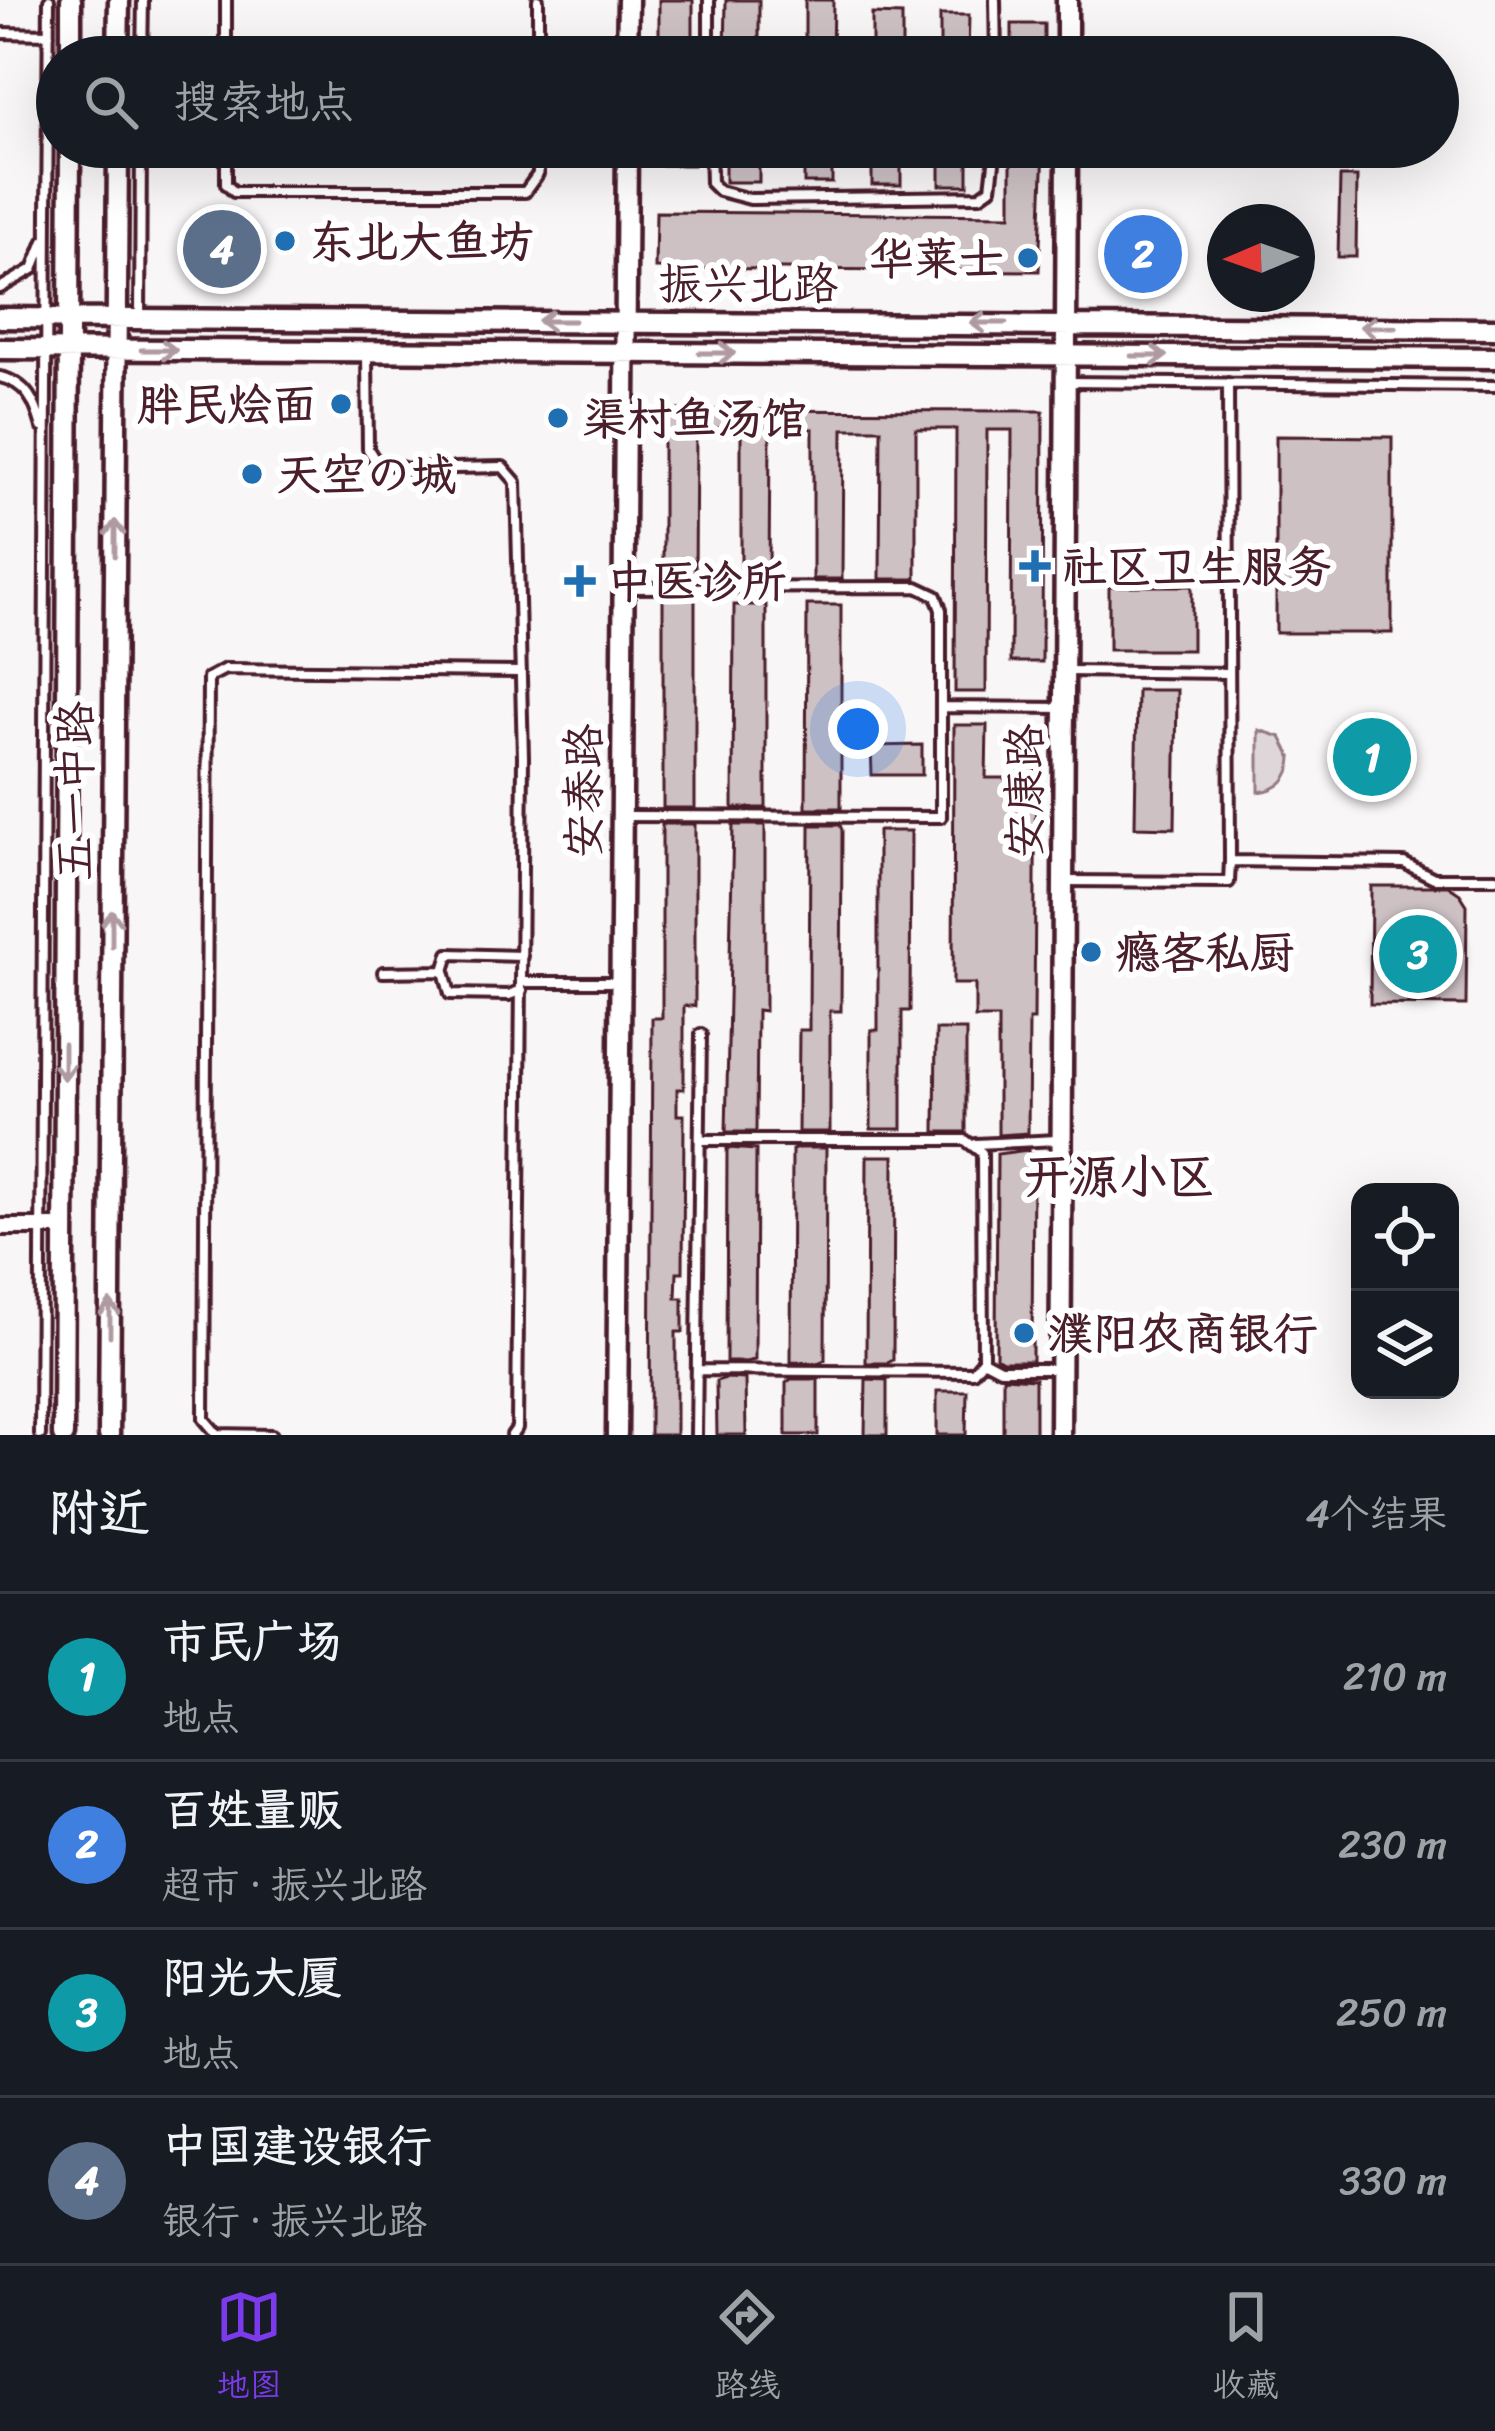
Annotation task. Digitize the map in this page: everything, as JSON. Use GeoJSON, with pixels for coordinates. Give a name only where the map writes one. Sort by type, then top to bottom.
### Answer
{"type":"FeatureCollection","features":[{"type":"Feature","properties":{"kind":"street"},"geometry":{"type":"LineString","coordinates":[[70,36],[71,0]]}},
{"type":"Feature","properties":{"kind":"street"},"geometry":{"type":"LineString","coordinates":[[118,0],[118,36]]}},
{"type":"Feature","properties":{"kind":"street"},"geometry":{"type":"LineString","coordinates":[[627,36],[628,0]]}},
{"type":"Feature","properties":{"kind":"street"},"geometry":{"type":"LineString","coordinates":[[1067,0],[1067,36]]}},
{"type":"Feature","properties":{"kind":"street","name":"五一中路"},"geometry":{"type":"LineString","coordinates":[[62,1435],[70,168]]}},
{"type":"Feature","properties":{"kind":"street","name":"五一中路"},"geometry":{"type":"LineString","coordinates":[[109,1435],[118,168]]}},
{"type":"Feature","properties":{"kind":"street","name":"安泰路"},"geometry":{"type":"LineString","coordinates":[[617,1435],[627,168]]}},
{"type":"Feature","properties":{"kind":"street","name":"安康路"},"geometry":{"type":"LineString","coordinates":[[1060,1435],[1067,168]]}},
{"type":"Feature","properties":{"kind":"street","name":"振兴北路"},"geometry":{"type":"LineString","coordinates":[[0,318],[1495,329]]}},
{"type":"Feature","properties":{"kind":"street","name":"振兴北路"},"geometry":{"type":"LineString","coordinates":[[0,349],[1495,358]]}},
{"type":"Feature","properties":{"kind":"street"},"geometry":{"type":"LineString","coordinates":[[0,1227],[63,1227]]}},
{"type":"Feature","properties":{"kind":"lane"},"geometry":{"type":"LineString","coordinates":[[0,33],[49,34],[49,0]]}},
{"type":"Feature","properties":{"kind":"lane"},"geometry":{"type":"LineString","coordinates":[[142,36],[143,0]]}},
{"type":"Feature","properties":{"kind":"lane"},"geometry":{"type":"LineString","coordinates":[[226,0],[226,36]]}},
{"type":"Feature","properties":{"kind":"lane"},"geometry":{"type":"LineString","coordinates":[[538,0],[538,36]]}},
{"type":"Feature","properties":{"kind":"lane"},"geometry":{"type":"LineString","coordinates":[[709,0],[709,36]]}},
{"type":"Feature","properties":{"kind":"lane"},"geometry":{"type":"LineString","coordinates":[[995,0],[995,36]]}},
{"type":"Feature","properties":{"kind":"lane"},"geometry":{"type":"LineString","coordinates":[[40,1435],[47,168]]}},
{"type":"Feature","properties":{"kind":"lane"},"geometry":{"type":"LineString","coordinates":[[140,320],[142,168]]}},
{"type":"Feature","properties":{"kind":"lane"},"geometry":{"type":"LineString","coordinates":[[226,168],[226,184],[234,192],[525,192],[538,168]]}},
{"type":"Feature","properties":{"kind":"lane"},"geometry":{"type":"LineString","coordinates":[[711,168],[711,183],[719,191],[749,199],[980,196],[992,188],[994,168]]}},
{"type":"Feature","properties":{"kind":"lane"},"geometry":{"type":"LineString","coordinates":[[0,288],[33,269],[44,244],[47,212]]}},
{"type":"Feature","properties":{"kind":"lane"},"geometry":{"type":"LineString","coordinates":[[367,351],[368,449],[375,460],[407,469],[503,466],[516,482],[522,986],[517,1428],[512,1435]]}},
{"type":"Feature","properties":{"kind":"lane"},"geometry":{"type":"LineString","coordinates":[[0,377],[30,393],[46,440]]}},
{"type":"Feature","properties":{"kind":"lane"},"geometry":{"type":"LineString","coordinates":[[1065,382],[1495,386]]}},
{"type":"Feature","properties":{"kind":"lane"},"geometry":{"type":"LineString","coordinates":[[1063,881],[1229,882],[1228,383]]}},
{"type":"Feature","properties":{"kind":"lane"},"geometry":{"type":"LineString","coordinates":[[622,816],[940,817],[941,707],[941,610],[930,591],[917,586],[623,588]]}},
{"type":"Feature","properties":{"kind":"lane"},"geometry":{"type":"LineString","coordinates":[[272,1435],[217,1434],[204,1419],[208,678],[225,669],[519,672]]}},
{"type":"Feature","properties":{"kind":"lane"},"geometry":{"type":"LineString","coordinates":[[1064,671],[1228,673]]}},
{"type":"Feature","properties":{"kind":"lane"},"geometry":{"type":"LineString","coordinates":[[941,707],[1064,708]]}},
{"type":"Feature","properties":{"kind":"lane"},"geometry":{"type":"LineString","coordinates":[[1230,861],[1404,863],[1434,878],[1495,878]]}},
{"type":"Feature","properties":{"kind":"lane"},"geometry":{"type":"LineString","coordinates":[[522,956],[449,954],[444,971],[450,994],[509,995],[522,986],[621,982]]}},
{"type":"Feature","properties":{"kind":"lane"},"geometry":{"type":"LineString","coordinates":[[383,972],[444,971]]}},
{"type":"Feature","properties":{"kind":"lane"},"geometry":{"type":"LineString","coordinates":[[696,1435],[701,1034]]}},
{"type":"Feature","properties":{"kind":"lane"},"geometry":{"type":"LineString","coordinates":[[700,1140],[965,1140],[975,1144],[1062,1140]]}},
{"type":"Feature","properties":{"kind":"lane"},"geometry":{"type":"LineString","coordinates":[[697,1370],[973,1372],[983,1360],[982,1153],[975,1144]]}},
{"type":"Feature","properties":{"kind":"lane"},"geometry":{"type":"LineString","coordinates":[[983,1360],[1000,1369],[1060,1369]]}},
{"type":"Feature","properties":{"kind":"shaded area"},"geometry":{"type":"Polygon","coordinates":[[[1259,730],[1281,737],[1292,758],[1283,782],[1259,792],[1259,730]]]}},
{"type":"Feature","properties":{"kind":"building"},"geometry":{"type":"Polygon","coordinates":[[[659,0],[693,0],[693,36],[659,36],[659,0]]]}},
{"type":"Feature","properties":{"kind":"building"},"geometry":{"type":"Polygon","coordinates":[[[726,0],[759,0],[759,36],[725,36],[726,0]]]}},
{"type":"Feature","properties":{"kind":"building"},"geometry":{"type":"Polygon","coordinates":[[[805,0],[833,0],[832,36],[805,36],[805,0]]]}},
{"type":"Feature","properties":{"kind":"building"},"geometry":{"type":"Polygon","coordinates":[[[872,14],[902,15],[902,36],[872,36],[872,14]]]}},
{"type":"Feature","properties":{"kind":"building"},"geometry":{"type":"Polygon","coordinates":[[[940,15],[969,15],[968,36],[940,36],[940,15]]]}},
{"type":"Feature","properties":{"kind":"building"},"geometry":{"type":"Polygon","coordinates":[[[1012,24],[1044,24],[1044,36],[1012,36],[1012,24]]]}},
{"type":"Feature","properties":{"kind":"building"},"geometry":{"type":"Polygon","coordinates":[[[725,168],[759,168],[759,182],[725,182],[725,168]]]}},
{"type":"Feature","properties":{"kind":"building"},"geometry":{"type":"Polygon","coordinates":[[[804,168],[832,168],[832,183],[804,183],[804,168]]]}},
{"type":"Feature","properties":{"kind":"building"},"geometry":{"type":"Polygon","coordinates":[[[872,168],[901,168],[901,185],[872,185],[872,168]]]}},
{"type":"Feature","properties":{"kind":"building"},"geometry":{"type":"Polygon","coordinates":[[[940,168],[968,168],[968,185],[940,185],[940,168]]]}},
{"type":"Feature","properties":{"kind":"building"},"geometry":{"type":"Polygon","coordinates":[[[1011,168],[1043,168],[1039,271],[655,268],[656,212],[1011,215],[1011,168]]]}},
{"type":"Feature","properties":{"kind":"building"},"geometry":{"type":"Polygon","coordinates":[[[1340,177],[1357,177],[1356,257],[1338,257],[1340,177]]]}},
{"type":"Feature","properties":{"kind":"building"},"geometry":{"type":"Polygon","coordinates":[[[663,410],[1043,411],[1042,662],[1011,662],[1012,430],[987,430],[986,692],[955,692],[956,429],[916,429],[916,579],[880,579],[881,429],[843,429],[842,579],[813,579],[813,429],[770,429],[769,579],[741,579],[741,428],[696,428],[695,580],[663,580],[663,410]]]}},
{"type":"Feature","properties":{"kind":"building"},"geometry":{"type":"Polygon","coordinates":[[[1276,436],[1392,437],[1392,633],[1276,633],[1276,436]]]}},
{"type":"Feature","properties":{"kind":"building"},"geometry":{"type":"Polygon","coordinates":[[[1109,586],[1192,586],[1192,650],[1109,650],[1109,586]]]}},
{"type":"Feature","properties":{"kind":"building"},"geometry":{"type":"Polygon","coordinates":[[[663,596],[695,596],[695,808],[663,808],[663,596]]]}},
{"type":"Feature","properties":{"kind":"building"},"geometry":{"type":"Polygon","coordinates":[[[734,605],[766,605],[766,808],[733,808],[734,605]]]}},
{"type":"Feature","properties":{"kind":"building"},"geometry":{"type":"Polygon","coordinates":[[[807,605],[841,605],[841,808],[806,808],[807,605]]]}},
{"type":"Feature","properties":{"kind":"building"},"geometry":{"type":"Polygon","coordinates":[[[1137,690],[1177,690],[1175,828],[1135,827],[1137,690]]]}},
{"type":"Feature","properties":{"kind":"building"},"geometry":{"type":"Polygon","coordinates":[[[954,725],[987,725],[986,778],[1018,778],[1018,740],[1036,740],[1034,1020],[1029,1020],[1028,1133],[998,1135],[998,1018],[975,1018],[975,984],[953,984],[954,725]]]}},
{"type":"Feature","properties":{"kind":"building"},"geometry":{"type":"Polygon","coordinates":[[[922,745],[922,775],[872,775],[871,746],[922,745]]]}},
{"type":"Feature","properties":{"kind":"building"},"geometry":{"type":"Polygon","coordinates":[[[662,824],[695,824],[695,1006],[684,1006],[684,1089],[677,1089],[677,1115],[684,1115],[683,1272],[677,1272],[676,1298],[683,1298],[683,1332],[676,1332],[676,1435],[650,1435],[652,1018],[662,1018],[662,824]]]}},
{"type":"Feature","properties":{"kind":"building"},"geometry":{"type":"Polygon","coordinates":[[[733,825],[765,825],[765,1011],[757,1010],[756,1132],[726,1132],[733,825]]]}},
{"type":"Feature","properties":{"kind":"building"},"geometry":{"type":"Polygon","coordinates":[[[810,825],[840,825],[842,830],[841,1011],[830,1011],[830,1132],[798,1132],[799,1030],[809,1030],[810,825]]]}},
{"type":"Feature","properties":{"kind":"building"},"geometry":{"type":"Polygon","coordinates":[[[878,831],[911,831],[910,1011],[902,1011],[902,1129],[871,1129],[871,1030],[878,1030],[878,831]]]}},
{"type":"Feature","properties":{"kind":"building"},"geometry":{"type":"Polygon","coordinates":[[[1371,886],[1448,886],[1460,894],[1467,905],[1466,1005],[1370,1004],[1371,886]]]}},
{"type":"Feature","properties":{"kind":"building"},"geometry":{"type":"Polygon","coordinates":[[[936,1030],[966,1030],[966,1132],[935,1132],[936,1030]]]}},
{"type":"Feature","properties":{"kind":"building"},"geometry":{"type":"Polygon","coordinates":[[[727,1148],[756,1150],[755,1360],[745,1362],[726,1362],[727,1148]]]}},
{"type":"Feature","properties":{"kind":"building"},"geometry":{"type":"Polygon","coordinates":[[[826,1148],[825,1360],[818,1363],[791,1362],[792,1150],[826,1148]]]}},
{"type":"Feature","properties":{"kind":"building"},"geometry":{"type":"Polygon","coordinates":[[[1028,1150],[1033,1155],[1032,1361],[1003,1361],[996,1357],[997,1154],[1028,1150]]]}},
{"type":"Feature","properties":{"kind":"building"},"geometry":{"type":"Polygon","coordinates":[[[867,1156],[894,1156],[893,1360],[887,1363],[866,1363],[867,1156]]]}},
{"type":"Feature","properties":{"kind":"building"},"geometry":{"type":"Polygon","coordinates":[[[1003,1377],[1035,1379],[1035,1435],[1003,1435],[1003,1377]]]}},
{"type":"Feature","properties":{"kind":"building"},"geometry":{"type":"Polygon","coordinates":[[[745,1379],[746,1435],[717,1435],[716,1381],[745,1379]]]}},
{"type":"Feature","properties":{"kind":"building"},"geometry":{"type":"Polygon","coordinates":[[[818,1379],[818,1435],[786,1435],[786,1383],[818,1379]]]}},
{"type":"Feature","properties":{"kind":"building"},"geometry":{"type":"Polygon","coordinates":[[[866,1379],[887,1380],[887,1435],[865,1435],[866,1379]]]}},
{"type":"Feature","properties":{"kind":"building"},"geometry":{"type":"Polygon","coordinates":[[[937,1391],[967,1391],[966,1435],[937,1435],[937,1391]]]}},
{"type":"Feature","properties":{"kind":"place","name":"东北大鱼坊"},"geometry":{"type":"Point","coordinates":[285,241]}},
{"type":"Feature","properties":{"kind":"place","name":"中国建设银行"},"geometry":{"type":"Point","coordinates":[222,249]}},
{"type":"Feature","properties":{"kind":"place","name":"百姓量贩"},"geometry":{"type":"Point","coordinates":[1143,254]}},
{"type":"Feature","properties":{"kind":"place","name":"华莱士"},"geometry":{"type":"Point","coordinates":[1028,258]}},
{"type":"Feature","properties":{"kind":"place","name":"胖民烩面"},"geometry":{"type":"Point","coordinates":[341,404]}},
{"type":"Feature","properties":{"kind":"place","name":"渠村鱼汤馆"},"geometry":{"type":"Point","coordinates":[558,418]}},
{"type":"Feature","properties":{"kind":"place","name":"天空の城"},"geometry":{"type":"Point","coordinates":[252,474]}},
{"type":"Feature","properties":{"kind":"place","name":"社区卫生服务"},"geometry":{"type":"Point","coordinates":[1035,566]}},
{"type":"Feature","properties":{"kind":"place","name":"中医诊所"},"geometry":{"type":"Point","coordinates":[580,581]}},
{"type":"Feature","properties":{"kind":"place","name":"市民广场"},"geometry":{"type":"Point","coordinates":[1372,757]}},
{"type":"Feature","properties":{"kind":"place","name":"瘾客私厨"},"geometry":{"type":"Point","coordinates":[1091,952]}},
{"type":"Feature","properties":{"kind":"place","name":"阳光大厦"},"geometry":{"type":"Point","coordinates":[1418,954]}},
{"type":"Feature","properties":{"kind":"place","name":"濮阳农商银行"},"geometry":{"type":"Point","coordinates":[1024,1333]}},
{"type":"Feature","properties":{"kind":"district","name":"开源小区"},"geometry":{"type":"Point","coordinates":[1119,1176]}}]}
